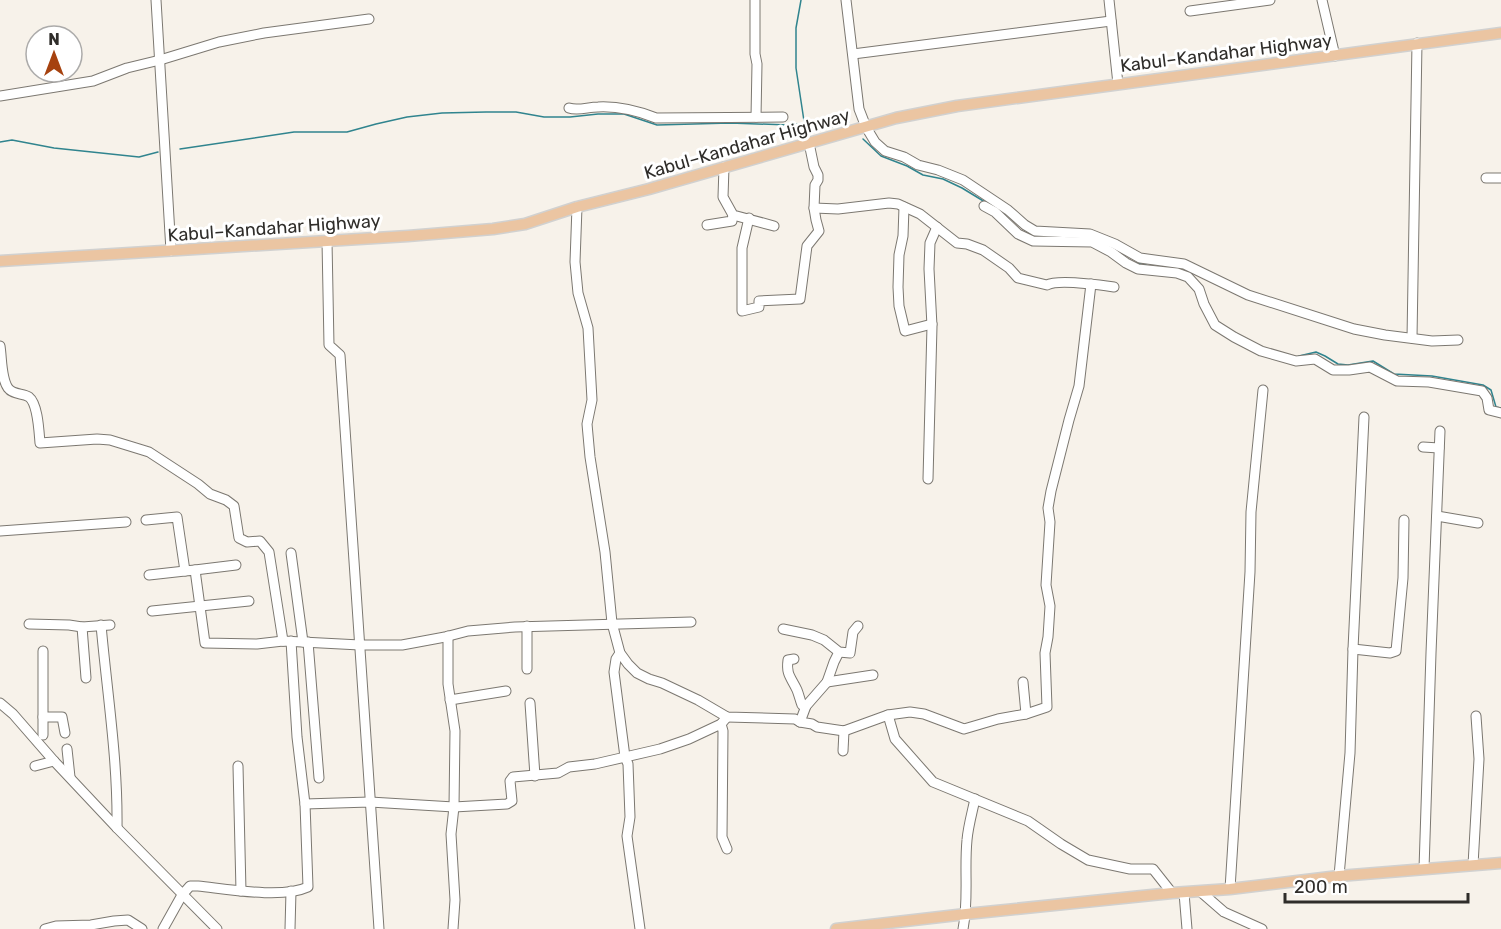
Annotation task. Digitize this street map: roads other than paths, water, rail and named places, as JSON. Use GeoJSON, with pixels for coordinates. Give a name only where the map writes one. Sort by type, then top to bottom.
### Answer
{"type":"FeatureCollection","features":[{"type":"Feature","properties":{"kind":"main road","name":"Kabul–Kandahar Highway"},"geometry":{"type":"LineString","coordinates":[[0,261],[493,229],[525,224],[896,118],[957,106],[1501,33]]}},
{"type":"Feature","properties":{"kind":"main road"},"geometry":{"type":"LineString","coordinates":[[836,929],[1339,876],[1501,863]]}},
{"type":"Feature","properties":{"kind":"street"},"geometry":{"type":"LineString","coordinates":[[156,0],[171,251]]}},
{"type":"Feature","properties":{"kind":"street"},"geometry":{"type":"LineString","coordinates":[[755,0],[756,117]]}},
{"type":"Feature","properties":{"kind":"street"},"geometry":{"type":"LineString","coordinates":[[846,0],[859,109],[875,142],[885,151],[963,180],[1035,231],[1090,234],[1126,263],[1138,269],[1177,273],[1188,277],[1199,289],[1215,325],[1261,351],[1296,362],[1315,359],[1333,370],[1370,367],[1397,381],[1429,382],[1482,391],[1487,398],[1489,410],[1501,413]]}},
{"type":"Feature","properties":{"kind":"street"},"geometry":{"type":"LineString","coordinates":[[1109,0],[1118,84]]}},
{"type":"Feature","properties":{"kind":"street"},"geometry":{"type":"LineString","coordinates":[[1190,11],[1270,0]]}},
{"type":"Feature","properties":{"kind":"street"},"geometry":{"type":"LineString","coordinates":[[1322,0],[1335,56]]}},
{"type":"Feature","properties":{"kind":"street"},"geometry":{"type":"LineString","coordinates":[[0,96],[93,81],[127,68],[219,42],[264,33],[369,19]]}},
{"type":"Feature","properties":{"kind":"street"},"geometry":{"type":"LineString","coordinates":[[853,54],[1111,21]]}},
{"type":"Feature","properties":{"kind":"street"},"geometry":{"type":"LineString","coordinates":[[1412,338],[1417,43]]}},
{"type":"Feature","properties":{"kind":"street"},"geometry":{"type":"LineString","coordinates":[[569,108],[608,107],[644,113],[656,118],[783,117]]}},
{"type":"Feature","properties":{"kind":"street"},"geometry":{"type":"LineString","coordinates":[[749,218],[742,248],[742,311],[759,307],[759,301],[800,299],[807,246],[819,231],[814,208],[818,175],[809,143]]}},
{"type":"Feature","properties":{"kind":"street"},"geometry":{"type":"LineString","coordinates":[[724,167],[723,197],[734,215],[774,226]]}},
{"type":"Feature","properties":{"kind":"street"},"geometry":{"type":"LineString","coordinates":[[1486,178],[1501,178]]}},
{"type":"Feature","properties":{"kind":"street"},"geometry":{"type":"LineString","coordinates":[[814,208],[838,209],[888,203],[898,204],[920,214],[957,243],[983,250],[1009,268],[1018,278],[1047,285],[1053,282],[1114,287]]}},
{"type":"Feature","properties":{"kind":"street"},"geometry":{"type":"LineString","coordinates":[[984,206],[995,212],[1018,234],[1031,240],[1093,238],[1115,244],[1140,258],[1184,264],[1259,298],[1354,328],[1385,335],[1458,340]]}},
{"type":"Feature","properties":{"kind":"street"},"geometry":{"type":"LineString","coordinates":[[578,207],[575,262],[578,293],[588,328],[592,400],[587,424],[590,458],[606,552],[612,623],[620,653],[637,673],[698,700],[724,720]]}},
{"type":"Feature","properties":{"kind":"street"},"geometry":{"type":"LineString","coordinates":[[904,207],[903,236],[899,255],[899,306],[905,331],[932,324]]}},
{"type":"Feature","properties":{"kind":"street"},"geometry":{"type":"LineString","coordinates":[[707,225],[732,221],[734,215]]}},
{"type":"Feature","properties":{"kind":"street"},"geometry":{"type":"LineString","coordinates":[[928,479],[932,324],[929,269],[930,243],[937,227]]}},
{"type":"Feature","properties":{"kind":"street"},"geometry":{"type":"LineString","coordinates":[[1031,240],[1032,229]]}},
{"type":"Feature","properties":{"kind":"street"},"geometry":{"type":"LineString","coordinates":[[327,241],[329,345],[340,355],[379,929]]}},
{"type":"Feature","properties":{"kind":"street"},"geometry":{"type":"LineString","coordinates":[[305,804],[370,802],[454,807],[510,804],[512,801],[511,779],[558,773],[569,767],[594,764],[660,749],[689,739],[724,720],[795,719],[817,727],[844,731],[888,715],[910,712],[924,714],[964,729],[1047,707],[1045,653],[1050,606],[1046,585],[1050,522],[1048,508],[1079,386],[1091,284]]}},
{"type":"Feature","properties":{"kind":"street"},"geometry":{"type":"LineString","coordinates":[[0,346],[7,387],[14,393],[33,401],[37,413],[40,443],[110,440],[149,452],[210,494],[226,500],[234,507],[239,538],[247,542],[260,541],[269,552],[287,641],[305,804],[308,887],[291,891],[260,893],[190,886],[182,895],[163,929]]}},
{"type":"Feature","properties":{"kind":"street"},"geometry":{"type":"LineString","coordinates":[[1230,889],[1250,572],[1251,512],[1263,390]]}},
{"type":"Feature","properties":{"kind":"street"},"geometry":{"type":"LineString","coordinates":[[1339,876],[1350,753],[1364,417]]}},
{"type":"Feature","properties":{"kind":"street"},"geometry":{"type":"LineString","coordinates":[[1424,869],[1440,431]]}},
{"type":"Feature","properties":{"kind":"street"},"geometry":{"type":"LineString","coordinates":[[1423,447],[1439,448]]}},
{"type":"Feature","properties":{"kind":"street"},"geometry":{"type":"LineString","coordinates":[[1437,516],[1478,523]]}},
{"type":"Feature","properties":{"kind":"street"},"geometry":{"type":"LineString","coordinates":[[146,520],[177,518],[200,607],[205,643],[257,644],[287,641],[402,645],[468,631],[527,626],[691,622]]}},
{"type":"Feature","properties":{"kind":"street"},"geometry":{"type":"LineString","coordinates":[[1353,649],[1390,653],[1396,651],[1403,578],[1404,520]]}},
{"type":"Feature","properties":{"kind":"street"},"geometry":{"type":"LineString","coordinates":[[0,531],[126,522]]}},
{"type":"Feature","properties":{"kind":"street"},"geometry":{"type":"LineString","coordinates":[[291,553],[305,642],[319,778]]}},
{"type":"Feature","properties":{"kind":"street"},"geometry":{"type":"LineString","coordinates":[[149,575],[236,565]]}},
{"type":"Feature","properties":{"kind":"street"},"geometry":{"type":"LineString","coordinates":[[152,611],[249,601]]}},
{"type":"Feature","properties":{"kind":"street"},"geometry":{"type":"LineString","coordinates":[[29,624],[82,627],[105,625],[117,828]]}},
{"type":"Feature","properties":{"kind":"street"},"geometry":{"type":"LineString","coordinates":[[527,626],[527,669]]}},
{"type":"Feature","properties":{"kind":"street"},"geometry":{"type":"LineString","coordinates":[[783,629],[812,635],[824,640],[839,652],[850,653],[852,632],[858,626]]}},
{"type":"Feature","properties":{"kind":"street"},"geometry":{"type":"LineString","coordinates":[[82,627],[86,678]]}},
{"type":"Feature","properties":{"kind":"street"},"geometry":{"type":"LineString","coordinates":[[448,636],[448,684],[455,731],[454,807],[451,834],[455,900],[453,929]]}},
{"type":"Feature","properties":{"kind":"street"},"geometry":{"type":"LineString","coordinates":[[43,651],[43,735]]}},
{"type":"Feature","properties":{"kind":"street"},"geometry":{"type":"LineString","coordinates":[[800,722],[806,706],[827,682],[839,652]]}},
{"type":"Feature","properties":{"kind":"street"},"geometry":{"type":"LineString","coordinates":[[620,653],[616,659],[614,672],[628,764],[630,817],[627,836],[640,929]]}},
{"type":"Feature","properties":{"kind":"street"},"geometry":{"type":"LineString","coordinates":[[794,659],[788,660],[788,674],[796,688],[800,703],[806,706]]}},
{"type":"Feature","properties":{"kind":"street"},"geometry":{"type":"LineString","coordinates":[[827,682],[873,675]]}},
{"type":"Feature","properties":{"kind":"street"},"geometry":{"type":"LineString","coordinates":[[1023,682],[1026,714]]}},
{"type":"Feature","properties":{"kind":"street"},"geometry":{"type":"LineString","coordinates":[[450,700],[506,691]]}},
{"type":"Feature","properties":{"kind":"street"},"geometry":{"type":"LineString","coordinates":[[0,703],[13,714],[117,828],[217,929]]}},
{"type":"Feature","properties":{"kind":"street"},"geometry":{"type":"LineString","coordinates":[[531,704],[535,776]]}},
{"type":"Feature","properties":{"kind":"street"},"geometry":{"type":"LineString","coordinates":[[888,715],[895,739],[933,782],[1028,821],[1088,860],[1130,869],[1153,869],[1172,893]]}},
{"type":"Feature","properties":{"kind":"street"},"geometry":{"type":"LineString","coordinates":[[1473,865],[1479,759],[1476,716]]}},
{"type":"Feature","properties":{"kind":"street"},"geometry":{"type":"LineString","coordinates":[[43,717],[62,717],[65,733]]}},
{"type":"Feature","properties":{"kind":"street"},"geometry":{"type":"LineString","coordinates":[[724,720],[722,837],[727,849]]}},
{"type":"Feature","properties":{"kind":"street"},"geometry":{"type":"LineString","coordinates":[[843,751],[844,731]]}},
{"type":"Feature","properties":{"kind":"street"},"geometry":{"type":"LineString","coordinates":[[67,749],[70,777]]}},
{"type":"Feature","properties":{"kind":"street"},"geometry":{"type":"LineString","coordinates":[[35,766],[54,761]]}},
{"type":"Feature","properties":{"kind":"street"},"geometry":{"type":"LineString","coordinates":[[238,766],[241,891]]}},
{"type":"Feature","properties":{"kind":"street"},"geometry":{"type":"LineString","coordinates":[[963,929],[966,914],[967,839],[975,799]]}},
{"type":"Feature","properties":{"kind":"street"},"geometry":{"type":"LineString","coordinates":[[290,929],[291,891]]}},
{"type":"Feature","properties":{"kind":"street"},"geometry":{"type":"LineString","coordinates":[[1201,892],[1224,912],[1262,929]]}},
{"type":"Feature","properties":{"kind":"street"},"geometry":{"type":"LineString","coordinates":[[1184,893],[1187,929]]}},
{"type":"Feature","properties":{"kind":"street"},"geometry":{"type":"LineString","coordinates":[[45,929],[128,920],[142,929]]}},
{"type":"Feature","properties":{"kind":"waterway"},"geometry":{"type":"LineString","coordinates":[[801,0],[796,28],[796,68],[804,121]]}},
{"type":"Feature","properties":{"kind":"waterway"},"geometry":{"type":"LineString","coordinates":[[180,149],[294,132],[347,132],[407,117],[442,113],[516,112],[544,117],[624,114],[657,125],[804,123],[820,130],[849,122]]}},
{"type":"Feature","properties":{"kind":"waterway"},"geometry":{"type":"LineString","coordinates":[[863,139],[881,156],[923,175],[943,179],[985,202]]}},
{"type":"Feature","properties":{"kind":"waterway"},"geometry":{"type":"LineString","coordinates":[[0,142],[12,140],[54,148],[139,157],[158,152]]}},
{"type":"Feature","properties":{"kind":"waterway"},"geometry":{"type":"LineString","coordinates":[[1136,263],[1146,265]]}},
{"type":"Feature","properties":{"kind":"waterway"},"geometry":{"type":"LineString","coordinates":[[1299,356],[1316,352],[1338,364],[1348,365],[1373,361],[1394,374],[1432,376],[1483,385],[1491,390],[1496,407],[1501,408]]}}]}
